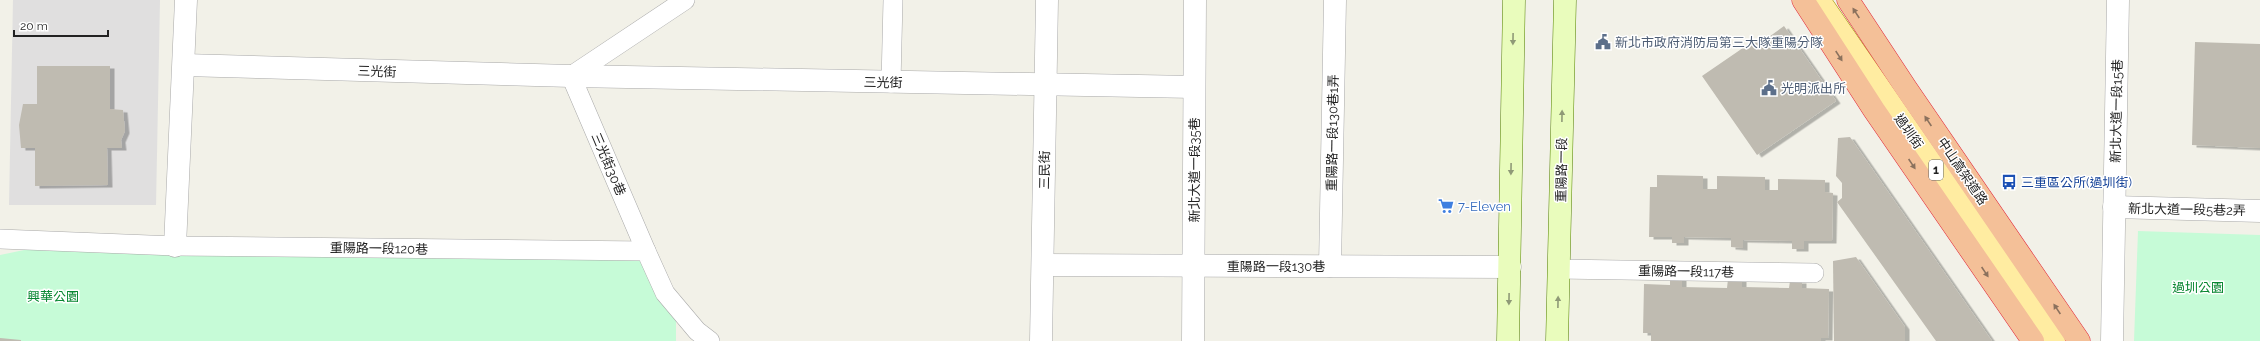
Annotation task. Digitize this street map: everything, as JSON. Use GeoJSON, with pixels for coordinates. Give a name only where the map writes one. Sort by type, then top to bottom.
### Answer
{"type":"FeatureCollection","features":[{"type":"Feature","properties":{"kind":"highway","name":"1"},"geometry":{"type":"LineString","coordinates":[[1803,0],[1874,110],[2032,341]]}},
{"type":"Feature","properties":{"kind":"highway","name":"中山高架道路"},"geometry":{"type":"LineString","coordinates":[[1848,0],[1910,95],[2080,341]]}},
{"type":"Feature","properties":{"kind":"main road"},"geometry":{"type":"LineString","coordinates":[[1508,341],[1514,0]]}},
{"type":"Feature","properties":{"kind":"main road","name":"重陽路一段"},"geometry":{"type":"LineString","coordinates":[[1557,341],[1565,0]]}},
{"type":"Feature","properties":{"kind":"main road","name":"過圳街"},"geometry":{"type":"LineString","coordinates":[[1819,0],[2054,341]]}},
{"type":"Feature","properties":{"kind":"street"},"geometry":{"type":"LineString","coordinates":[[175,246],[186,0]]}},
{"type":"Feature","properties":{"kind":"street","name":"三民街"},"geometry":{"type":"LineString","coordinates":[[1041,341],[1047,0]]}},
{"type":"Feature","properties":{"kind":"street","name":"新北大道一段35巷"},"geometry":{"type":"LineString","coordinates":[[1193,341],[1195,0]]}},
{"type":"Feature","properties":{"kind":"street","name":"重陽路一段130巷1弄"},"geometry":{"type":"LineString","coordinates":[[1330,266],[1335,0]]}},
{"type":"Feature","properties":{"kind":"street","name":"新北大道一段15巷"},"geometry":{"type":"LineString","coordinates":[[2112,341],[2118,0]]}},
{"type":"Feature","properties":{"kind":"street","name":"三光街"},"geometry":{"type":"LineString","coordinates":[[184,65],[571,76],[1194,87]]}},
{"type":"Feature","properties":{"kind":"street","name":"新北大道一段5巷2弄"},"geometry":{"type":"LineString","coordinates":[[2114,208],[2260,211]]}},
{"type":"Feature","properties":{"kind":"street","name":"重陽路一段130巷"},"geometry":{"type":"LineString","coordinates":[[1042,265],[1510,267]]}},
{"type":"Feature","properties":{"kind":"lane"},"geometry":{"type":"LineString","coordinates":[[571,76],[685,0]]}},
{"type":"Feature","properties":{"kind":"lane"},"geometry":{"type":"LineString","coordinates":[[891,82],[892,0]]}},
{"type":"Feature","properties":{"kind":"lane","name":"三光街30巷"},"geometry":{"type":"LineString","coordinates":[[571,76],[646,251]]}},
{"type":"Feature","properties":{"kind":"lane","name":"重陽路一段120巷"},"geometry":{"type":"LineString","coordinates":[[0,239],[175,246],[646,251]]}},
{"type":"Feature","properties":{"kind":"lane"},"geometry":{"type":"LineString","coordinates":[[646,251],[665,292],[697,331],[710,341]]}},
{"type":"Feature","properties":{"kind":"lane","name":"重陽路一段117巷"},"geometry":{"type":"LineString","coordinates":[[1558,269],[1814,273]]}},
{"type":"Feature","properties":{"kind":"shaded area"},"geometry":{"type":"Polygon","coordinates":[[[13,0],[160,0],[156,205],[9,205],[13,0]]]}},
{"type":"Feature","properties":{"kind":"green space","name":"過圳公園"},"geometry":{"type":"Polygon","coordinates":[[[2138,231],[2260,235],[2260,341],[2134,341],[2138,231]]]}},
{"type":"Feature","properties":{"kind":"green space","name":"興華公園"},"geometry":{"type":"Polygon","coordinates":[[[29,249],[641,260],[676,321],[676,341],[0,341],[0,255],[29,249]]]}},
{"type":"Feature","properties":{"kind":"building","name":"光明派出所"},"geometry":{"type":"Polygon","coordinates":[[[1784,26],[1836,101],[1757,155],[1702,76],[1756,39],[1759,44],[1784,26]]]}},
{"type":"Feature","properties":{"kind":"building"},"geometry":{"type":"Polygon","coordinates":[[[2195,42],[2260,44],[2260,148],[2192,145],[2195,42]]]}},
{"type":"Feature","properties":{"kind":"building"},"geometry":{"type":"Polygon","coordinates":[[[37,66],[110,66],[110,109],[123,110],[125,131],[121,140],[122,148],[107,148],[108,185],[35,186],[35,148],[21,148],[19,125],[23,104],[37,104],[37,66]]]}},
{"type":"Feature","properties":{"kind":"building"},"geometry":{"type":"Polygon","coordinates":[[[1850,137],[1992,341],[1936,341],[1837,202],[1842,198],[1842,183],[1836,176],[1838,138],[1850,137]]]}},
{"type":"Feature","properties":{"kind":"building"},"geometry":{"type":"Polygon","coordinates":[[[1657,175],[1703,176],[1703,189],[1717,189],[1717,176],[1765,177],[1765,190],[1778,190],[1778,179],[1825,180],[1825,192],[1833,193],[1832,241],[1804,241],[1804,249],[1792,249],[1792,241],[1743,240],[1743,248],[1731,247],[1731,238],[1684,237],[1684,243],[1672,243],[1672,237],[1649,237],[1650,187],[1657,187],[1657,175]]]}},
{"type":"Feature","properties":{"kind":"building"},"geometry":{"type":"Polygon","coordinates":[[[1856,257],[1905,327],[1905,341],[1834,341],[1833,261],[1856,257]]]}},
{"type":"Feature","properties":{"kind":"building"},"geometry":{"type":"Polygon","coordinates":[[[1670,277],[1682,277],[1682,287],[1727,288],[1728,279],[1742,279],[1742,287],[1789,288],[1790,281],[1802,281],[1802,288],[1829,289],[1828,338],[1821,338],[1821,341],[1651,341],[1651,333],[1643,333],[1644,284],[1670,285],[1670,277]]]}},
{"type":"Feature","properties":{"kind":"building"},"geometry":{"type":"Polygon","coordinates":[[[0,338],[21,340],[21,341],[0,341],[0,338]]]}},
{"type":"Feature","properties":{"kind":"place","name":"新北市政府消防局第三大隊重陽分隊"},"geometry":{"type":"Point","coordinates":[1603,42]}},
{"type":"Feature","properties":{"kind":"place","name":"光明派出所"},"geometry":{"type":"Point","coordinates":[1769,88]}},
{"type":"Feature","properties":{"kind":"place","name":"三重區公所(過圳街)"},"geometry":{"type":"Point","coordinates":[2009,182]}},
{"type":"Feature","properties":{"kind":"place","name":"7-Eleven"},"geometry":{"type":"Point","coordinates":[1446,206]}}]}
